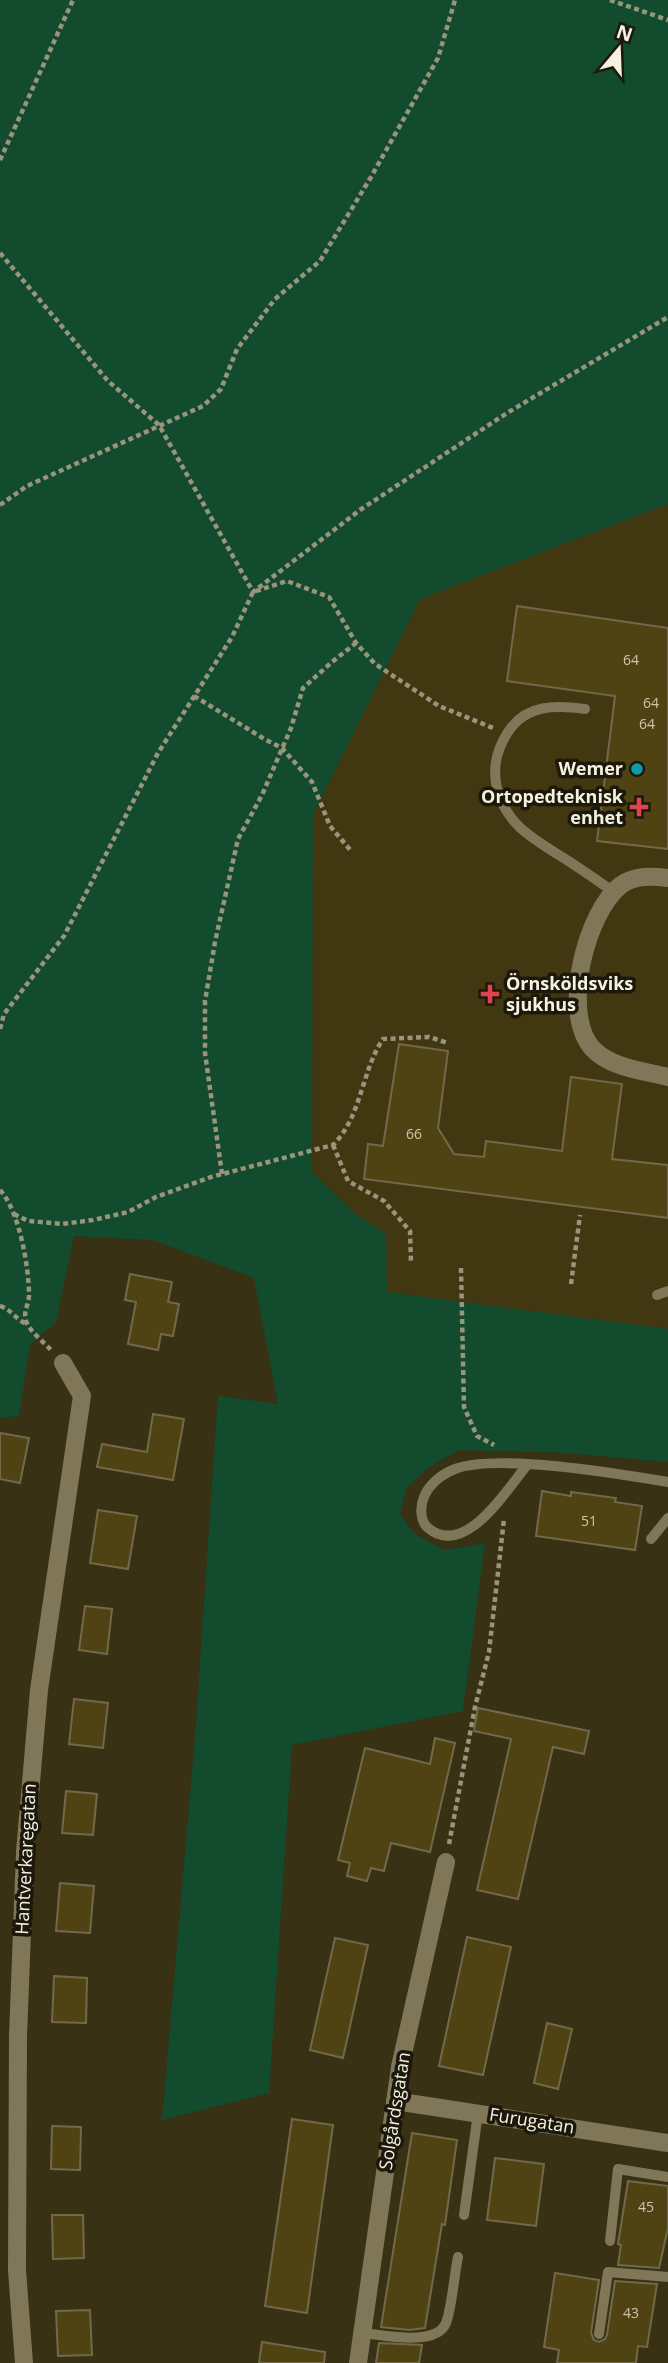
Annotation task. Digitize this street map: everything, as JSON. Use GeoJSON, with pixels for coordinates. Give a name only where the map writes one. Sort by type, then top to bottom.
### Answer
{"type":"FeatureCollection","features":[{"type":"Feature","properties":{"kind":"street"},"geometry":{"type":"LineString","coordinates":[[668,878],[651,876],[633,880],[622,885],[602,907],[593,925],[584,957],[578,993],[580,1026],[594,1050],[615,1063],[668,1077]]}},
{"type":"Feature","properties":{"kind":"street","name":"Hantverkaregatan"},"geometry":{"type":"LineString","coordinates":[[24,2363],[17,2257],[18,2037],[25,1852],[39,1690],[82,1396],[63,1363]]}},
{"type":"Feature","properties":{"kind":"street","name":"Solgårdsgatan"},"geometry":{"type":"LineString","coordinates":[[358,2363],[400,2067],[446,1862]]}},
{"type":"Feature","properties":{"kind":"street","name":"Furugatan"},"geometry":{"type":"LineString","coordinates":[[395,2101],[668,2143]]}},
{"type":"Feature","properties":{"kind":"lane"},"geometry":{"type":"LineString","coordinates":[[585,709],[545,707],[529,711],[514,722],[495,760],[495,777],[501,804],[523,831],[615,892]]}},
{"type":"Feature","properties":{"kind":"lane"},"geometry":{"type":"LineString","coordinates":[[528,1464],[508,1487],[495,1508],[473,1528],[451,1535],[432,1531],[423,1523],[421,1509],[424,1496],[442,1475],[457,1468],[528,1464],[668,1482]]}},
{"type":"Feature","properties":{"kind":"lane"},"geometry":{"type":"LineString","coordinates":[[651,1539],[668,1518]]}},
{"type":"Feature","properties":{"kind":"lane"},"geometry":{"type":"LineString","coordinates":[[464,2215],[478,2113]]}},
{"type":"Feature","properties":{"kind":"lane"},"geometry":{"type":"LineString","coordinates":[[610,2241],[618,2169],[668,2177]]}},
{"type":"Feature","properties":{"kind":"lane"},"geometry":{"type":"LineString","coordinates":[[363,2333],[421,2338],[434,2336],[445,2325],[458,2257]]}},
{"type":"Feature","properties":{"kind":"lane"},"geometry":{"type":"LineString","coordinates":[[599,2334],[608,2272],[668,2277]]}},
{"type":"Feature","properties":{"kind":"path"},"geometry":{"type":"LineString","coordinates":[[0,160],[73,0]]}},
{"type":"Feature","properties":{"kind":"path"},"geometry":{"type":"LineString","coordinates":[[0,505],[27,486],[203,406],[221,389],[237,349],[275,299],[320,261],[371,177],[438,58],[455,0]]}},
{"type":"Feature","properties":{"kind":"path"},"geometry":{"type":"LineString","coordinates":[[610,0],[668,20]]}},
{"type":"Feature","properties":{"kind":"path"},"geometry":{"type":"LineString","coordinates":[[0,253],[108,382],[159,425],[253,592]]}},
{"type":"Feature","properties":{"kind":"path"},"geometry":{"type":"LineString","coordinates":[[0,1022],[64,936],[158,753],[232,637],[253,592],[360,510],[507,413],[668,317]]}},
{"type":"Feature","properties":{"kind":"path"},"geometry":{"type":"LineString","coordinates":[[253,592],[287,581],[330,597],[356,643],[375,664],[439,706],[493,728],[514,722]]}},
{"type":"Feature","properties":{"kind":"path"},"geometry":{"type":"LineString","coordinates":[[222,1174],[205,1053],[205,1001],[238,839],[282,748],[303,688],[356,643]]}},
{"type":"Feature","properties":{"kind":"path"},"geometry":{"type":"LineString","coordinates":[[194,696],[282,748],[312,782],[330,826],[352,852]]}},
{"type":"Feature","properties":{"kind":"path"},"geometry":{"type":"LineString","coordinates":[[0,1029],[4,1014]]}},
{"type":"Feature","properties":{"kind":"path"},"geometry":{"type":"LineString","coordinates":[[13,1214],[29,1221],[62,1224],[93,1220],[128,1212],[156,1197],[222,1174],[333,1145],[345,1133],[363,1090],[372,1056],[383,1038],[429,1037],[448,1042]]}},
{"type":"Feature","properties":{"kind":"path"},"geometry":{"type":"LineString","coordinates":[[333,1145],[348,1181],[384,1201],[411,1231],[411,1262]]}},
{"type":"Feature","properties":{"kind":"path"},"geometry":{"type":"LineString","coordinates":[[0,1190],[10,1200],[24,1254],[29,1298],[24,1310],[27,1324]]}},
{"type":"Feature","properties":{"kind":"path"},"geometry":{"type":"LineString","coordinates":[[571,1284],[580,1215]]}},
{"type":"Feature","properties":{"kind":"path"},"geometry":{"type":"LineString","coordinates":[[461,1269],[464,1407],[477,1436],[497,1447]]}},
{"type":"Feature","properties":{"kind":"path"},"geometry":{"type":"LineString","coordinates":[[0,1306],[7,1308],[18,1320],[27,1324],[63,1363]]}},
{"type":"Feature","properties":{"kind":"path"},"geometry":{"type":"LineString","coordinates":[[446,1862],[472,1719],[489,1652],[505,1516],[495,1508]]}},
{"type":"Feature","properties":{"kind":"shaded area","name":"Örnsköldsviks sjukhus"},"geometry":{"type":"Polygon","coordinates":[[[668,504],[668,1329],[386,1292],[385,1234],[357,1215],[312,1172],[313,815],[420,598],[668,504]]]}},
{"type":"Feature","properties":{"kind":"green space"},"geometry":{"type":"Polygon","coordinates":[[[0,0],[668,0],[668,504],[420,599],[313,815],[312,1172],[357,1215],[386,1234],[387,1292],[668,1329],[668,1460],[567,1453],[459,1450],[431,1466],[406,1488],[400,1515],[415,1534],[444,1550],[485,1543],[463,1711],[292,1745],[269,2093],[162,2120],[195,1737],[218,1396],[278,1404],[254,1278],[153,1240],[74,1236],[56,1322],[30,1345],[19,1416],[0,1418],[0,0]]]}},
{"type":"Feature","properties":{"kind":"building","name":"Wemer"},"geometry":{"type":"Polygon","coordinates":[[[517,606],[668,628],[668,849],[597,841],[615,696],[507,681],[517,606]]]}},
{"type":"Feature","properties":{"kind":"building"},"geometry":{"type":"Polygon","coordinates":[[[399,1044],[448,1051],[438,1128],[454,1154],[484,1157],[486,1141],[562,1151],[571,1077],[622,1084],[612,1159],[668,1165],[668,1218],[364,1179],[368,1144],[383,1146],[399,1044]]]}},
{"type":"Feature","properties":{"kind":"building"},"geometry":{"type":"Polygon","coordinates":[[[130,1274],[172,1282],[168,1302],[179,1304],[173,1336],[161,1334],[158,1350],[128,1344],[136,1302],[125,1300],[130,1274]]]}},
{"type":"Feature","properties":{"kind":"building"},"geometry":{"type":"Polygon","coordinates":[[[153,1414],[184,1419],[173,1480],[97,1467],[102,1444],[147,1452],[153,1414]]]}},
{"type":"Feature","properties":{"kind":"building"},"geometry":{"type":"Polygon","coordinates":[[[0,1433],[29,1438],[20,1483],[0,1479],[0,1433]]]}},
{"type":"Feature","properties":{"kind":"building"},"geometry":{"type":"Polygon","coordinates":[[[542,1491],[571,1496],[571,1492],[616,1498],[615,1502],[642,1506],[635,1550],[536,1536],[542,1491]]]}},
{"type":"Feature","properties":{"kind":"building"},"geometry":{"type":"Polygon","coordinates":[[[98,1510],[137,1516],[128,1569],[90,1563],[98,1510]]]}},
{"type":"Feature","properties":{"kind":"building"},"geometry":{"type":"Polygon","coordinates":[[[85,1606],[112,1609],[107,1654],[79,1650],[85,1606]]]}},
{"type":"Feature","properties":{"kind":"building"},"geometry":{"type":"Polygon","coordinates":[[[74,1699],[108,1703],[103,1748],[69,1744],[74,1699]]]}},
{"type":"Feature","properties":{"kind":"building"},"geometry":{"type":"Polygon","coordinates":[[[478,1708],[589,1731],[584,1754],[553,1747],[518,1899],[477,1890],[511,1739],[474,1731],[478,1708]]]}},
{"type":"Feature","properties":{"kind":"building"},"geometry":{"type":"Polygon","coordinates":[[[435,1738],[455,1743],[430,1852],[391,1843],[384,1871],[371,1868],[367,1881],[347,1876],[350,1863],[338,1860],[365,1748],[430,1764],[435,1738]]]}},
{"type":"Feature","properties":{"kind":"building"},"geometry":{"type":"Polygon","coordinates":[[[66,1791],[97,1794],[93,1835],[62,1833],[66,1791]]]}},
{"type":"Feature","properties":{"kind":"building"},"geometry":{"type":"Polygon","coordinates":[[[60,1883],[94,1886],[90,1933],[56,1931],[60,1883]]]}},
{"type":"Feature","properties":{"kind":"building"},"geometry":{"type":"Polygon","coordinates":[[[467,1937],[511,1947],[483,2075],[439,2066],[467,1937]]]}},
{"type":"Feature","properties":{"kind":"building"},"geometry":{"type":"Polygon","coordinates":[[[335,1938],[368,1945],[343,2058],[310,2050],[335,1938]]]}},
{"type":"Feature","properties":{"kind":"building"},"geometry":{"type":"Polygon","coordinates":[[[54,1976],[87,1978],[86,2023],[52,2022],[54,1976]]]}},
{"type":"Feature","properties":{"kind":"building"},"geometry":{"type":"Polygon","coordinates":[[[547,2023],[572,2029],[558,2089],[534,2083],[547,2023]]]}},
{"type":"Feature","properties":{"kind":"building"},"geometry":{"type":"Polygon","coordinates":[[[292,2119],[333,2125],[307,2313],[265,2306],[292,2119]]]}},
{"type":"Feature","properties":{"kind":"building"},"geometry":{"type":"Polygon","coordinates":[[[52,2126],[81,2127],[80,2170],[51,2169],[52,2126]]]}},
{"type":"Feature","properties":{"kind":"building"},"geometry":{"type":"Polygon","coordinates":[[[412,2133],[457,2140],[445,2225],[442,2224],[425,2328],[409,2330],[381,2327],[412,2133]]]}},
{"type":"Feature","properties":{"kind":"building"},"geometry":{"type":"Polygon","coordinates":[[[495,2158],[544,2164],[536,2226],[487,2220],[495,2158]]]}},
{"type":"Feature","properties":{"kind":"building"},"geometry":{"type":"Polygon","coordinates":[[[628,2181],[668,2186],[668,2228],[659,2268],[618,2265],[621,2245],[618,2244],[628,2181]]]}},
{"type":"Feature","properties":{"kind":"building"},"geometry":{"type":"Polygon","coordinates":[[[52,2215],[83,2215],[84,2258],[53,2259],[52,2215]]]}},
{"type":"Feature","properties":{"kind":"building"},"geometry":{"type":"Polygon","coordinates":[[[555,2273],[599,2280],[591,2333],[594,2340],[599,2342],[607,2335],[615,2281],[657,2284],[647,2347],[638,2346],[636,2363],[557,2363],[559,2350],[544,2347],[555,2273]]]}},
{"type":"Feature","properties":{"kind":"building"},"geometry":{"type":"Polygon","coordinates":[[[90,2310],[92,2355],[58,2356],[56,2311],[90,2310]]]}},
{"type":"Feature","properties":{"kind":"building"},"geometry":{"type":"Polygon","coordinates":[[[262,2342],[325,2352],[324,2363],[259,2363],[262,2342]]]}},
{"type":"Feature","properties":{"kind":"building"},"geometry":{"type":"Polygon","coordinates":[[[379,2343],[422,2345],[419,2363],[376,2363],[379,2343]]]}},
{"type":"Feature","properties":{"kind":"place","name":"Wemer"},"geometry":{"type":"Point","coordinates":[637,769]}},
{"type":"Feature","properties":{"kind":"place","name":"Ortopedteknisk enhet"},"geometry":{"type":"Point","coordinates":[639,807]}},
{"type":"Feature","properties":{"kind":"place","name":"Örnsköldsviks sjukhus"},"geometry":{"type":"Point","coordinates":[490,994]}}]}
